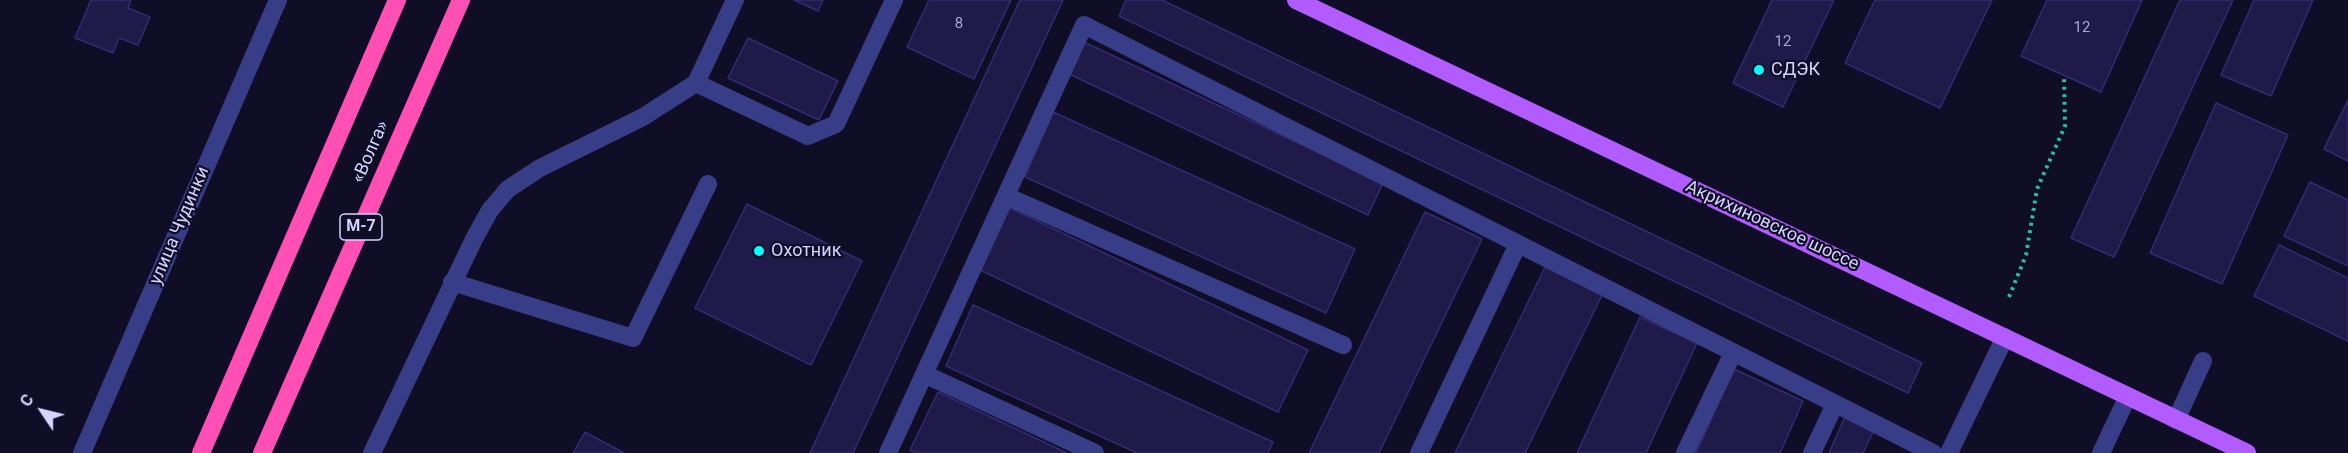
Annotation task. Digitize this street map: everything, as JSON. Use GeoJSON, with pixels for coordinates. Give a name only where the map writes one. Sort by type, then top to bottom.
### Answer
{"type":"FeatureCollection","features":[{"type":"Feature","properties":{"kind":"highway","name":"«Волга»"},"geometry":{"type":"LineString","coordinates":[[201,453],[397,0]]}},
{"type":"Feature","properties":{"kind":"highway","name":"«Волга»"},"geometry":{"type":"LineString","coordinates":[[262,453],[461,0]]}},
{"type":"Feature","properties":{"kind":"main road","name":"Акрихиновское шоссе"},"geometry":{"type":"LineString","coordinates":[[1296,0],[2247,453]]}},
{"type":"Feature","properties":{"kind":"street","name":"улица Чудинки"},"geometry":{"type":"LineString","coordinates":[[82,453],[278,0]]}},
{"type":"Feature","properties":{"kind":"street"},"geometry":{"type":"LineString","coordinates":[[372,453],[452,282],[490,210],[508,189],[540,168],[643,117],[696,83],[735,0]]}},
{"type":"Feature","properties":{"kind":"street"},"geometry":{"type":"LineString","coordinates":[[696,83],[808,136],[836,124],[894,0]]}},
{"type":"Feature","properties":{"kind":"street"},"geometry":{"type":"LineString","coordinates":[[888,453],[1084,25],[1933,453]]}},
{"type":"Feature","properties":{"kind":"street"},"geometry":{"type":"LineString","coordinates":[[452,282],[633,338],[708,184]]}},
{"type":"Feature","properties":{"kind":"street"},"geometry":{"type":"LineString","coordinates":[[1006,196],[1343,345]]}},
{"type":"Feature","properties":{"kind":"street"},"geometry":{"type":"LineString","coordinates":[[1419,453],[1518,244]]}},
{"type":"Feature","properties":{"kind":"street"},"geometry":{"type":"LineString","coordinates":[[1949,453],[2005,337]]}},
{"type":"Feature","properties":{"kind":"street"},"geometry":{"type":"LineString","coordinates":[[1685,453],[1733,353]]}},
{"type":"Feature","properties":{"kind":"street"},"geometry":{"type":"LineString","coordinates":[[2176,420],[2203,361]]}},
{"type":"Feature","properties":{"kind":"street"},"geometry":{"type":"LineString","coordinates":[[924,374],[1095,453]]}},
{"type":"Feature","properties":{"kind":"street"},"geometry":{"type":"LineString","coordinates":[[2101,453],[2128,396]]}},
{"type":"Feature","properties":{"kind":"street"},"geometry":{"type":"LineString","coordinates":[[1812,453],[1835,404]]}},
{"type":"Feature","properties":{"kind":"path"},"geometry":{"type":"LineString","coordinates":[[2009,297],[2026,255],[2037,189],[2065,126],[2064,76]]}},
{"type":"Feature","properties":{"kind":"building"},"geometry":{"type":"Polygon","coordinates":[[[91,0],[131,0],[128,8],[150,17],[138,45],[119,38],[113,53],[75,38],[91,0]]]}},
{"type":"Feature","properties":{"kind":"building"},"geometry":{"type":"Polygon","coordinates":[[[794,0],[823,0],[818,11],[794,0]]]}},
{"type":"Feature","properties":{"kind":"building"},"geometry":{"type":"Polygon","coordinates":[[[929,0],[1011,0],[974,79],[907,47],[929,0]]]}},
{"type":"Feature","properties":{"kind":"building"},"geometry":{"type":"Polygon","coordinates":[[[1020,0],[1063,0],[853,453],[810,453],[1020,0]]]}},
{"type":"Feature","properties":{"kind":"building"},"geometry":{"type":"Polygon","coordinates":[[[1126,0],[1162,0],[1922,363],[1908,393],[1119,16],[1126,0]]]}},
{"type":"Feature","properties":{"kind":"building"},"geometry":{"type":"Polygon","coordinates":[[[1772,0],[1834,0],[1783,107],[1733,83],[1772,0]]]}},
{"type":"Feature","properties":{"kind":"building"},"geometry":{"type":"Polygon","coordinates":[[[1875,0],[1992,0],[1940,108],[1845,63],[1875,0]]]}},
{"type":"Feature","properties":{"kind":"building"},"geometry":{"type":"Polygon","coordinates":[[[2047,0],[2142,0],[2101,92],[2021,56],[2047,0]]]}},
{"type":"Feature","properties":{"kind":"building"},"geometry":{"type":"Polygon","coordinates":[[[2180,0],[2233,0],[2114,257],[2071,238],[2180,0]]]}},
{"type":"Feature","properties":{"kind":"building"},"geometry":{"type":"Polygon","coordinates":[[[2254,0],[2313,0],[2271,96],[2221,75],[2254,0]]]}},
{"type":"Feature","properties":{"kind":"building"},"geometry":{"type":"Polygon","coordinates":[[[748,38],[838,81],[819,120],[728,78],[748,38]]]}},
{"type":"Feature","properties":{"kind":"building"},"geometry":{"type":"Polygon","coordinates":[[[1084,42],[1383,183],[1368,215],[1069,74],[1084,42]]]}},
{"type":"Feature","properties":{"kind":"building"},"geometry":{"type":"Polygon","coordinates":[[[2348,100],[2348,161],[2324,149],[2348,100]]]}},
{"type":"Feature","properties":{"kind":"building"},"geometry":{"type":"Polygon","coordinates":[[[2216,103],[2288,135],[2222,284],[2150,253],[2216,103]]]}},
{"type":"Feature","properties":{"kind":"building"},"geometry":{"type":"Polygon","coordinates":[[[1053,112],[1355,249],[1326,313],[1025,177],[1053,112]]]}},
{"type":"Feature","properties":{"kind":"building"},"geometry":{"type":"Polygon","coordinates":[[[2310,182],[2348,200],[2348,266],[2284,236],[2310,182]]]}},
{"type":"Feature","properties":{"kind":"building"},"geometry":{"type":"Polygon","coordinates":[[[747,204],[862,261],[811,365],[695,308],[747,204]]]}},
{"type":"Feature","properties":{"kind":"building"},"geometry":{"type":"Polygon","coordinates":[[[1010,208],[1308,350],[1278,412],[980,270],[1010,208]]]}},
{"type":"Feature","properties":{"kind":"building"},"geometry":{"type":"Polygon","coordinates":[[[1425,212],[1482,239],[1379,453],[1309,453],[1425,212]]]}},
{"type":"Feature","properties":{"kind":"building"},"geometry":{"type":"Polygon","coordinates":[[[2279,245],[2348,278],[2348,341],[2254,296],[2279,245]]]}},
{"type":"Feature","properties":{"kind":"building"},"geometry":{"type":"Polygon","coordinates":[[[1545,267],[1602,295],[1525,453],[1455,453],[1545,267]]]}},
{"type":"Feature","properties":{"kind":"building"},"geometry":{"type":"Polygon","coordinates":[[[973,305],[1273,442],[1268,453],[1137,453],[946,366],[973,305]]]}},
{"type":"Feature","properties":{"kind":"building"},"geometry":{"type":"Polygon","coordinates":[[[1640,317],[1697,343],[1646,453],[1577,453],[1640,317]]]}},
{"type":"Feature","properties":{"kind":"building"},"geometry":{"type":"Polygon","coordinates":[[[1734,369],[1803,401],[1780,453],[1696,453],[1734,369]]]}},
{"type":"Feature","properties":{"kind":"building"},"geometry":{"type":"Polygon","coordinates":[[[938,392],[1067,453],[917,453],[910,450],[938,392]]]}},
{"type":"Feature","properties":{"kind":"building"},"geometry":{"type":"Polygon","coordinates":[[[1845,417],[1874,430],[1863,453],[1829,453],[1845,417]]]}},
{"type":"Feature","properties":{"kind":"building"},"geometry":{"type":"Polygon","coordinates":[[[585,432],[624,453],[573,453],[585,432]]]}},
{"type":"Feature","properties":{"kind":"place","name":"СДЭК"},"geometry":{"type":"Point","coordinates":[1759,70]}},
{"type":"Feature","properties":{"kind":"place","name":"Охотник"},"geometry":{"type":"Point","coordinates":[759,251]}}]}
